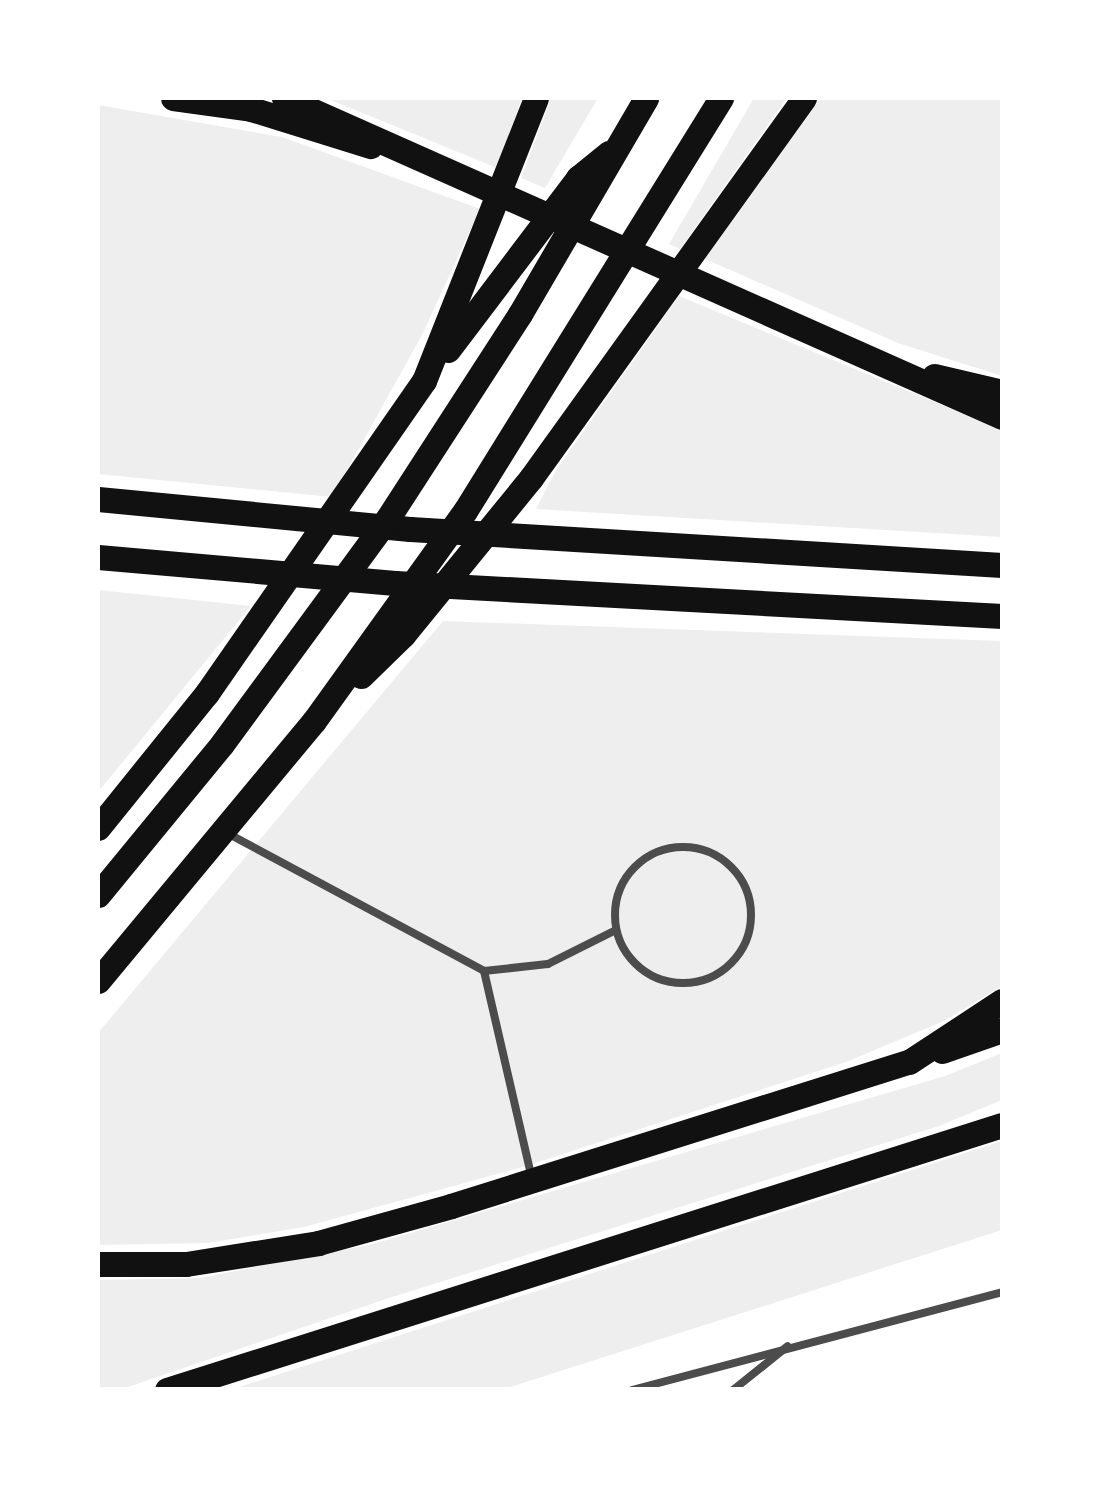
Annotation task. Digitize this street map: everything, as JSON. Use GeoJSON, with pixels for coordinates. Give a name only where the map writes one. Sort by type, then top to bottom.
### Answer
{"type":"FeatureCollection","features":[{"type":"Feature","properties":{"kind":"highway"},"geometry":{"type":"LineString","coordinates":[[174,98],[289,119],[475,180]]}},
{"type":"Feature","properties":{"kind":"highway"},"geometry":{"type":"LineString","coordinates":[[284,98],[1002,417]]}},
{"type":"Feature","properties":{"kind":"highway"},"geometry":{"type":"LineString","coordinates":[[424,381],[536,98]]}},
{"type":"Feature","properties":{"kind":"highway"},"geometry":{"type":"LineString","coordinates":[[98,895],[222,744],[388,518],[646,98]]}},
{"type":"Feature","properties":{"kind":"highway"},"geometry":{"type":"LineString","coordinates":[[98,981],[314,721],[548,384],[721,98]]}},
{"type":"Feature","properties":{"kind":"highway"},"geometry":{"type":"LineString","coordinates":[[314,721],[403,635],[531,478],[804,98]]}},
{"type":"Feature","properties":{"kind":"highway"},"geometry":{"type":"LineString","coordinates":[[98,828],[207,692],[424,381],[578,178],[621,144]]}},
{"type":"Feature","properties":{"kind":"highway"},"geometry":{"type":"LineString","coordinates":[[868,356],[1002,392]]}},
{"type":"Feature","properties":{"kind":"highway"},"geometry":{"type":"LineString","coordinates":[[98,499],[410,529],[1002,564]]}},
{"type":"Feature","properties":{"kind":"highway"},"geometry":{"type":"LineString","coordinates":[[98,557],[395,583],[1002,616]]}},
{"type":"Feature","properties":{"kind":"highway"},"geometry":{"type":"LineString","coordinates":[[909,1062],[1002,1001]]}},
{"type":"Feature","properties":{"kind":"highway"},"geometry":{"type":"LineString","coordinates":[[98,1264],[186,1264],[318,1242],[533,1182],[1002,1030]]}},
{"type":"Feature","properties":{"kind":"highway"},"geometry":{"type":"LineString","coordinates":[[941,1142],[1002,1112]]}},
{"type":"Feature","properties":{"kind":"highway"},"geometry":{"type":"LineString","coordinates":[[167,1390],[941,1142],[1002,1126]]}},
{"type":"Feature","properties":{"kind":"lane"},"geometry":{"type":"LineString","coordinates":[[223,830],[484,971],[548,964],[616,930]]}},
{"type":"Feature","properties":{"kind":"lane"},"geometry":{"type":"LineString","coordinates":[[674,847],[718,856],[740,877],[750,905],[748,936],[732,962],[692,983],[648,974],[626,953],[616,930],[624,880],[645,858],[674,847]]}},
{"type":"Feature","properties":{"kind":"lane"},"geometry":{"type":"LineString","coordinates":[[484,971],[533,1182]]}},
{"type":"Feature","properties":{"kind":"lane"},"geometry":{"type":"LineString","coordinates":[[632,1390],[791,1344],[1002,1292]]}},
{"type":"Feature","properties":{"kind":"lane"},"geometry":{"type":"LineString","coordinates":[[733,1390],[791,1344]]}},
{"type":"Feature","properties":{"kind":"shaded area"},"geometry":{"type":"Polygon","coordinates":[[[326,98],[522,98],[497,168],[326,98]]]}},
{"type":"Feature","properties":{"kind":"shaded area"},"geometry":{"type":"Polygon","coordinates":[[[551,98],[598,98],[545,188],[521,178],[551,98]]]}},
{"type":"Feature","properties":{"kind":"shaded area"},"geometry":{"type":"Polygon","coordinates":[[[754,98],[787,98],[680,249],[669,244],[754,98]]]}},
{"type":"Feature","properties":{"kind":"shaded area"},"geometry":{"type":"Polygon","coordinates":[[[821,98],[1002,98],[1002,376],[898,343],[705,259],[821,98]]]}},
{"type":"Feature","properties":{"kind":"shaded area"},"geometry":{"type":"Polygon","coordinates":[[[98,105],[282,137],[480,209],[422,335],[332,497],[98,474],[98,105]]]}},
{"type":"Feature","properties":{"kind":"shaded area"},"geometry":{"type":"Polygon","coordinates":[[[679,296],[1002,430],[1002,537],[536,509],[556,470],[679,296]]]}},
{"type":"Feature","properties":{"kind":"shaded area"},"geometry":{"type":"Polygon","coordinates":[[[98,590],[251,606],[98,792],[98,590]]]}},
{"type":"Feature","properties":{"kind":"shaded area"},"geometry":{"type":"Polygon","coordinates":[[[443,621],[1002,641],[1002,986],[944,1021],[846,1062],[526,1166],[304,1227],[208,1243],[98,1245],[98,1033],[443,621]]]}},
{"type":"Feature","properties":{"kind":"shaded area"},"geometry":{"type":"Polygon","coordinates":[[[1002,1053],[1002,1100],[939,1126],[389,1298],[122,1389],[98,1389],[98,1280],[200,1278],[373,1244],[945,1076],[1002,1053]]]}},
{"type":"Feature","properties":{"kind":"shaded area"},"geometry":{"type":"Polygon","coordinates":[[[1002,1141],[1002,1230],[504,1389],[233,1389],[1002,1141]]]}}]}
